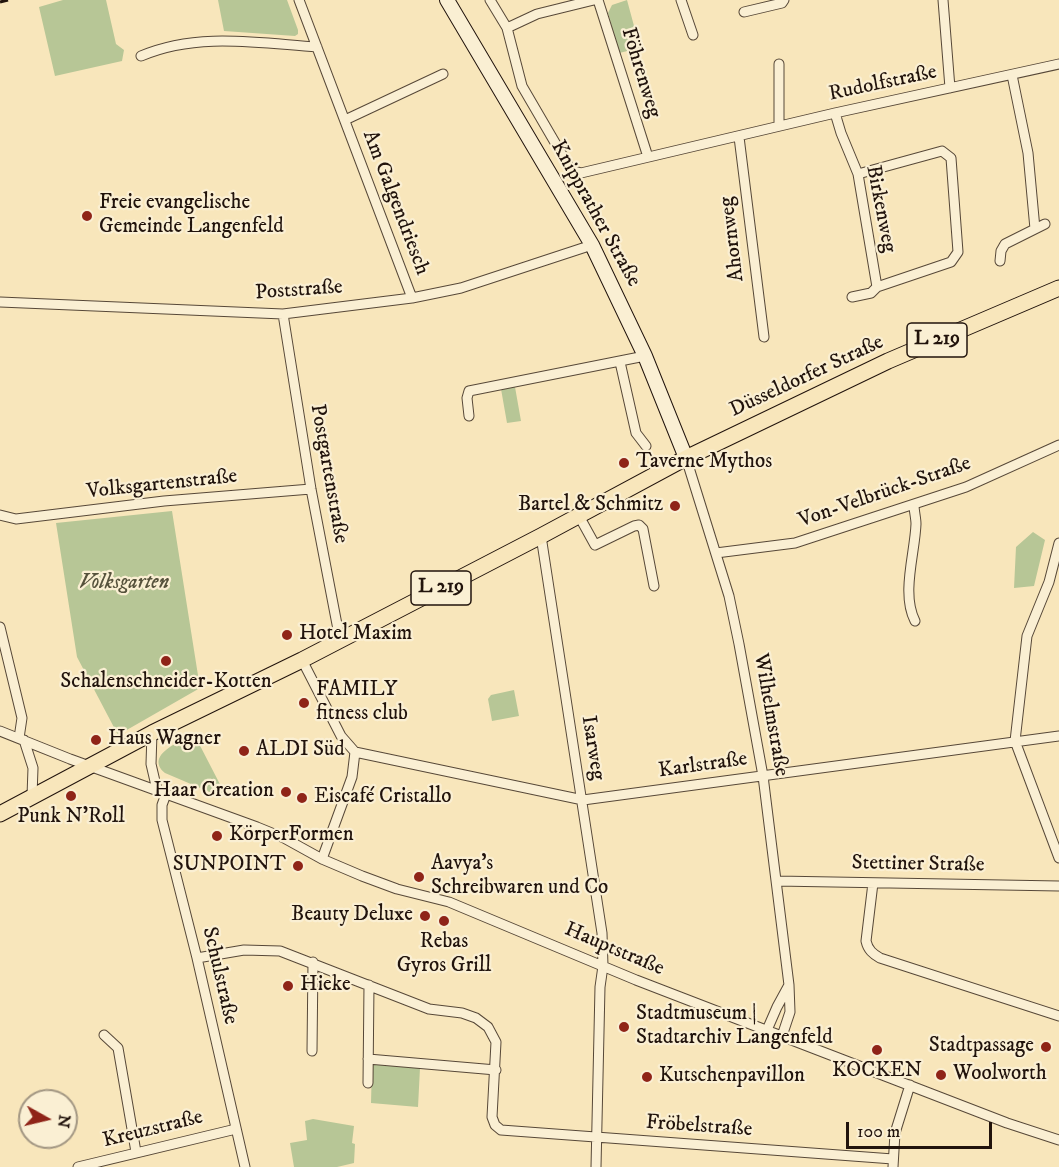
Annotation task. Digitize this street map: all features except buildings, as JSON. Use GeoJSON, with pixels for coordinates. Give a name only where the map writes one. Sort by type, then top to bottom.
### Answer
{"type":"FeatureCollection","features":[{"type":"Feature","properties":{"kind":"main road","name":"Knipprather Straße"},"geometry":{"type":"LineString","coordinates":[[447,0],[592,245],[645,356],[686,458]]}},
{"type":"Feature","properties":{"kind":"main road","name":"Düsseldorfer Straße"},"geometry":{"type":"LineString","coordinates":[[90,766],[302,660],[686,458],[888,361],[1059,288]]}},
{"type":"Feature","properties":{"kind":"main road","name":"L 219"},"geometry":{"type":"LineString","coordinates":[[0,814],[90,766]]}},
{"type":"Feature","properties":{"kind":"street","name":"Am Galgendriesch"},"geometry":{"type":"LineString","coordinates":[[299,0],[412,298]]}},
{"type":"Feature","properties":{"kind":"street","name":"Rudolfstraße"},"geometry":{"type":"LineString","coordinates":[[490,0],[507,28],[522,86],[571,170],[581,174],[715,143],[779,125],[1059,64]]}},
{"type":"Feature","properties":{"kind":"street","name":"Föhrenweg"},"geometry":{"type":"LineString","coordinates":[[507,28],[537,14],[596,0],[648,157]]}},
{"type":"Feature","properties":{"kind":"street"},"geometry":{"type":"LineString","coordinates":[[681,0],[693,35]]}},
{"type":"Feature","properties":{"kind":"street"},"geometry":{"type":"LineString","coordinates":[[744,12],[782,3],[784,0]]}},
{"type":"Feature","properties":{"kind":"street"},"geometry":{"type":"LineString","coordinates":[[943,0],[950,88]]}},
{"type":"Feature","properties":{"kind":"street"},"geometry":{"type":"LineString","coordinates":[[141,56],[161,48],[216,40],[317,47]]}},
{"type":"Feature","properties":{"kind":"street"},"geometry":{"type":"LineString","coordinates":[[779,64],[779,125]]}},
{"type":"Feature","properties":{"kind":"street","name":"Am Galgendriesch"},"geometry":{"type":"LineString","coordinates":[[345,120],[443,74]]}},
{"type":"Feature","properties":{"kind":"street"},"geometry":{"type":"LineString","coordinates":[[1012,75],[1029,153],[1035,230]]}},
{"type":"Feature","properties":{"kind":"street","name":"Birkenweg"},"geometry":{"type":"LineString","coordinates":[[835,113],[858,174],[877,287]]}},
{"type":"Feature","properties":{"kind":"street","name":"Ahornweg"},"geometry":{"type":"LineString","coordinates":[[739,137],[764,338]]}},
{"type":"Feature","properties":{"kind":"street"},"geometry":{"type":"LineString","coordinates":[[852,297],[871,293],[877,287],[951,262],[958,252],[951,158],[942,151],[858,174]]}},
{"type":"Feature","properties":{"kind":"street"},"geometry":{"type":"LineString","coordinates":[[1000,261],[1001,251],[1005,244],[1044,224]]}},
{"type":"Feature","properties":{"kind":"street","name":"Poststraße"},"geometry":{"type":"LineString","coordinates":[[0,302],[283,314],[412,298],[461,288],[592,245]]}},
{"type":"Feature","properties":{"kind":"street","name":"Postgartenstraße"},"geometry":{"type":"LineString","coordinates":[[283,314],[311,489],[340,640]]}},
{"type":"Feature","properties":{"kind":"street"},"geometry":{"type":"LineString","coordinates":[[469,416],[467,398],[469,391],[645,356]]}},
{"type":"Feature","properties":{"kind":"street"},"geometry":{"type":"LineString","coordinates":[[620,362],[636,434],[646,446]]}},
{"type":"Feature","properties":{"kind":"street","name":"Von-Velbrück-Straße"},"geometry":{"type":"LineString","coordinates":[[716,553],[787,545],[966,487],[1059,446]]}},
{"type":"Feature","properties":{"kind":"street","name":"Wilhelmstraße"},"geometry":{"type":"LineString","coordinates":[[686,458],[729,596],[763,776],[789,986],[790,1012],[782,1036]]}},
{"type":"Feature","properties":{"kind":"street","name":"Volksgartenstraße"},"geometry":{"type":"LineString","coordinates":[[0,523],[16,519],[164,501],[311,489]]}},
{"type":"Feature","properties":{"kind":"street"},"geometry":{"type":"LineString","coordinates":[[914,505],[916,523],[910,572],[909,610],[915,621]]}},
{"type":"Feature","properties":{"kind":"street","name":"Volksgartenstraße"},"geometry":{"type":"LineString","coordinates":[[0,515],[16,519]]}},
{"type":"Feature","properties":{"kind":"street"},"geometry":{"type":"LineString","coordinates":[[579,516],[595,544],[600,544],[639,525],[643,529],[654,586]]}},
{"type":"Feature","properties":{"kind":"street","name":"Isarweg"},"geometry":{"type":"LineString","coordinates":[[541,536],[602,933],[603,966],[600,987],[596,1167]]}},
{"type":"Feature","properties":{"kind":"street"},"geometry":{"type":"LineString","coordinates":[[1059,543],[1049,582],[1027,636],[1016,741],[1059,858]]}},
{"type":"Feature","properties":{"kind":"street"},"geometry":{"type":"LineString","coordinates":[[0,627],[22,718],[21,739],[33,768],[32,796]]}},
{"type":"Feature","properties":{"kind":"street"},"geometry":{"type":"LineString","coordinates":[[302,660],[341,736],[355,752],[352,777],[322,859]]}},
{"type":"Feature","properties":{"kind":"street","name":"Hauptstraße"},"geometry":{"type":"LineString","coordinates":[[0,731],[277,835],[322,859],[397,889],[449,902],[603,966],[782,1036],[1007,1123],[1059,1140]]}},
{"type":"Feature","properties":{"kind":"street"},"geometry":{"type":"LineString","coordinates":[[152,733],[151,765],[162,792]]}},
{"type":"Feature","properties":{"kind":"street","name":"Karlstraße"},"geometry":{"type":"LineString","coordinates":[[355,752],[583,800],[1059,736]]}},
{"type":"Feature","properties":{"kind":"street","name":"Schulstraße"},"geometry":{"type":"LineString","coordinates":[[162,792],[162,820],[246,1167]]}},
{"type":"Feature","properties":{"kind":"street","name":"Stettiner Straße"},"geometry":{"type":"LineString","coordinates":[[777,881],[1059,886]]}},
{"type":"Feature","properties":{"kind":"street"},"geometry":{"type":"LineString","coordinates":[[873,883],[866,941],[867,947],[873,954],[1059,1016]]}},
{"type":"Feature","properties":{"kind":"street"},"geometry":{"type":"LineString","coordinates":[[197,958],[244,950],[271,949],[313,963],[429,1009],[462,1013],[482,1022],[493,1033],[496,1042],[496,1070],[368,1059]]}},
{"type":"Feature","properties":{"kind":"street"},"geometry":{"type":"LineString","coordinates":[[312,1051],[313,963]]}},
{"type":"Feature","properties":{"kind":"street"},"geometry":{"type":"LineString","coordinates":[[368,1083],[369,985]]}},
{"type":"Feature","properties":{"kind":"street"},"geometry":{"type":"LineString","coordinates":[[767,1030],[789,986]]}},
{"type":"Feature","properties":{"kind":"street"},"geometry":{"type":"LineString","coordinates":[[104,1035],[118,1048],[136,1152]]}},
{"type":"Feature","properties":{"kind":"street","name":"Fröbelstraße"},"geometry":{"type":"LineString","coordinates":[[496,1070],[492,1117],[495,1125],[501,1130],[893,1163]]}},
{"type":"Feature","properties":{"kind":"street"},"geometry":{"type":"LineString","coordinates":[[893,1163],[895,1133],[910,1085]]}},
{"type":"Feature","properties":{"kind":"street","name":"Kreuzstraße"},"geometry":{"type":"LineString","coordinates":[[78,1167],[236,1129]]}},
{"type":"Feature","properties":{"kind":"green space"},"geometry":{"type":"Polygon","coordinates":[[[63,0],[106,0],[116,44],[124,50],[122,61],[55,76],[39,7],[63,0]]]}},
{"type":"Feature","properties":{"kind":"green space"},"geometry":{"type":"Polygon","coordinates":[[[218,0],[287,0],[298,34],[295,36],[224,31],[218,0]]]}},
{"type":"Feature","properties":{"kind":"green space"},"geometry":{"type":"Polygon","coordinates":[[[627,0],[640,48],[619,53],[608,13],[612,5],[627,0]]]}},
{"type":"Feature","properties":{"kind":"green space"},"geometry":{"type":"Polygon","coordinates":[[[515,387],[521,421],[507,423],[501,389],[515,387]]]}},
{"type":"Feature","properties":{"kind":"green space","name":"Volksgarten"},"geometry":{"type":"Polygon","coordinates":[[[172,511],[200,688],[118,735],[77,657],[56,523],[172,511]]]}},
{"type":"Feature","properties":{"kind":"green space"},"geometry":{"type":"Polygon","coordinates":[[[1033,532],[1045,540],[1034,586],[1014,588],[1016,547],[1033,532]]]}},
{"type":"Feature","properties":{"kind":"green space"},"geometry":{"type":"Polygon","coordinates":[[[514,690],[519,716],[492,721],[488,699],[491,695],[514,690]]]}},
{"type":"Feature","properties":{"kind":"green space"},"geometry":{"type":"Polygon","coordinates":[[[194,734],[225,794],[219,796],[165,773],[160,766],[159,760],[167,749],[194,734]]]}},
{"type":"Feature","properties":{"kind":"green space"},"geometry":{"type":"Polygon","coordinates":[[[372,1063],[420,1068],[418,1107],[371,1103],[372,1063]]]}},
{"type":"Feature","properties":{"kind":"green space"},"geometry":{"type":"Polygon","coordinates":[[[313,1119],[354,1126],[352,1143],[355,1144],[354,1163],[337,1167],[294,1167],[290,1143],[307,1140],[305,1121],[313,1119]]]}},
{"type":"Feature","properties":{"kind":"railway"},"geometry":{"type":"LineString","coordinates":[[0,2],[8,0]]}},
{"type":"Feature","properties":{"kind":"place","name":"Freie evangelische Gemeinde Langenfeld"},"geometry":{"type":"Point","coordinates":[87,216]}},
{"type":"Feature","properties":{"kind":"place","name":"Taverne Mythos"},"geometry":{"type":"Point","coordinates":[624,463]}},
{"type":"Feature","properties":{"kind":"place","name":"Bartel & Schmitz"},"geometry":{"type":"Point","coordinates":[675,506]}},
{"type":"Feature","properties":{"kind":"place","name":"Hotel Maxim"},"geometry":{"type":"Point","coordinates":[287,635]}},
{"type":"Feature","properties":{"kind":"place","name":"Schalenschneider-Kotten"},"geometry":{"type":"Point","coordinates":[166,661]}},
{"type":"Feature","properties":{"kind":"place","name":"FAMILY fitness club"},"geometry":{"type":"Point","coordinates":[304,703]}},
{"type":"Feature","properties":{"kind":"place","name":"Haus Wagner"},"geometry":{"type":"Point","coordinates":[96,740]}},
{"type":"Feature","properties":{"kind":"place","name":"ALDI Süd"},"geometry":{"type":"Point","coordinates":[244,751]}},
{"type":"Feature","properties":{"kind":"place","name":"Haar Creation"},"geometry":{"type":"Point","coordinates":[286,792]}},
{"type":"Feature","properties":{"kind":"place","name":"Punk N'Roll"},"geometry":{"type":"Point","coordinates":[71,796]}},
{"type":"Feature","properties":{"kind":"place","name":"Eiscafé Cristallo"},"geometry":{"type":"Point","coordinates":[302,798]}},
{"type":"Feature","properties":{"kind":"place","name":"KörperFormen"},"geometry":{"type":"Point","coordinates":[217,836]}},
{"type":"Feature","properties":{"kind":"place","name":"SUNPOINT"},"geometry":{"type":"Point","coordinates":[298,866]}},
{"type":"Feature","properties":{"kind":"place","name":"Aavya's Schreibwaren und Co"},"geometry":{"type":"Point","coordinates":[419,877]}},
{"type":"Feature","properties":{"kind":"place","name":"Beauty Deluxe"},"geometry":{"type":"Point","coordinates":[425,916]}},
{"type":"Feature","properties":{"kind":"place","name":"Rebas Gyros Grill"},"geometry":{"type":"Point","coordinates":[444,921]}},
{"type":"Feature","properties":{"kind":"place","name":"Hieke"},"geometry":{"type":"Point","coordinates":[288,986]}},
{"type":"Feature","properties":{"kind":"place","name":"Stadtmuseum | Stadtarchiv Langenfeld"},"geometry":{"type":"Point","coordinates":[624,1027]}},
{"type":"Feature","properties":{"kind":"place","name":"Stadtpassage"},"geometry":{"type":"Point","coordinates":[1046,1047]}},
{"type":"Feature","properties":{"kind":"place","name":"KOCKEN"},"geometry":{"type":"Point","coordinates":[877,1050]}},
{"type":"Feature","properties":{"kind":"place","name":"Woolworth"},"geometry":{"type":"Point","coordinates":[941,1075]}},
{"type":"Feature","properties":{"kind":"place","name":"Kutschenpavillon"},"geometry":{"type":"Point","coordinates":[647,1077]}}]}
